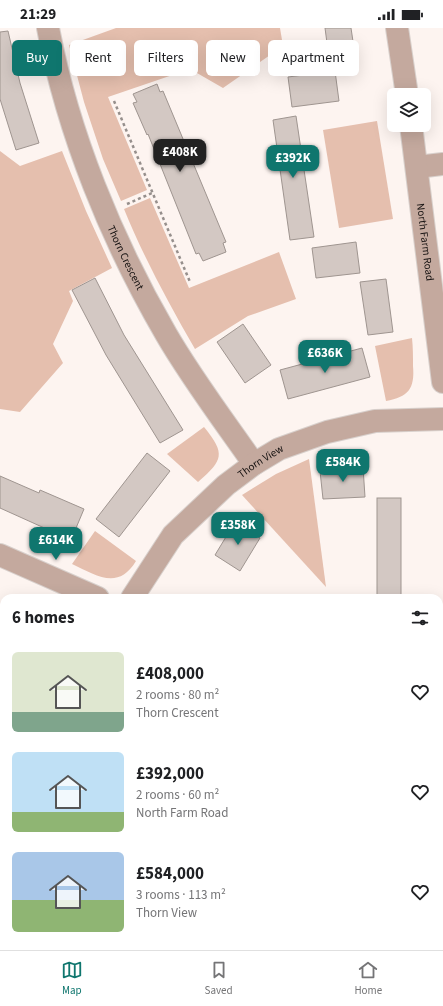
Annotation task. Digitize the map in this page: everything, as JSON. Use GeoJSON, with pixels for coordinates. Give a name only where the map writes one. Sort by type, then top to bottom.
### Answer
{"type":"FeatureCollection","features":[{"type":"Feature","properties":{"kind":"street","name":"Thorn Crescent"},"geometry":{"type":"LineString","coordinates":[[48,28],[51,47],[68,110],[92,180],[126,260],[166,335],[210,402],[254,464]]}},
{"type":"Feature","properties":{"kind":"street"},"geometry":{"type":"LineString","coordinates":[[398,28],[406,88]]}},
{"type":"Feature","properties":{"kind":"street","name":"North Farm Road"},"geometry":{"type":"LineString","coordinates":[[412,132],[443,382]]}},
{"type":"Feature","properties":{"kind":"street"},"geometry":{"type":"LineString","coordinates":[[417,167],[443,164]]}},
{"type":"Feature","properties":{"kind":"street","name":"Thorn View"},"geometry":{"type":"LineString","coordinates":[[135,594],[173,535],[226,485],[254,464],[279,449],[327,432],[375,421],[443,419]]}},
{"type":"Feature","properties":{"kind":"street"},"geometry":{"type":"LineString","coordinates":[[0,555],[89,594]]}},
{"type":"Feature","properties":{"kind":"path"},"geometry":{"type":"LineString","coordinates":[[114,101],[190,282]]}},
{"type":"Feature","properties":{"kind":"shaded area"},"geometry":{"type":"Polygon","coordinates":[[[116,28],[280,28],[282,40],[268,40],[268,56],[260,62],[260,40],[206,40],[206,76],[240,76],[223,88],[198,74],[198,40],[134,40],[134,76],[170,76],[108,97],[147,190],[121,201],[103,159],[77,76],[126,76],[126,40],[83,40],[116,28]]]}},
{"type":"Feature","properties":{"kind":"shaded area"},"geometry":{"type":"Polygon","coordinates":[[[377,121],[393,219],[339,228],[323,130],[377,121]]]}},
{"type":"Feature","properties":{"kind":"shaded area"},"geometry":{"type":"Polygon","coordinates":[[[0,151],[20,166],[62,151],[86,211],[112,268],[69,291],[73,301],[53,344],[63,363],[20,412],[0,409],[0,151]]]}},
{"type":"Feature","properties":{"kind":"shaded area"},"geometry":{"type":"Polygon","coordinates":[[[150,198],[189,288],[279,252],[296,299],[248,316],[195,349],[157,280],[124,209],[150,198]]]}},
{"type":"Feature","properties":{"kind":"shaded area"},"geometry":{"type":"Polygon","coordinates":[[[412,338],[413,381],[411,386],[405,394],[400,397],[386,401],[375,346],[412,338]]]}},
{"type":"Feature","properties":{"kind":"shaded area"},"geometry":{"type":"Polygon","coordinates":[[[204,427],[216,444],[219,456],[213,468],[198,482],[167,454],[204,427]]]}},
{"type":"Feature","properties":{"kind":"shaded area"},"geometry":{"type":"Polygon","coordinates":[[[309,459],[326,587],[242,495],[276,474],[309,459]]]}},
{"type":"Feature","properties":{"kind":"shaded area"},"geometry":{"type":"Polygon","coordinates":[[[95,531],[136,561],[122,576],[106,578],[72,564],[95,531]]]}},
{"type":"Feature","properties":{"kind":"building"},"geometry":{"type":"Polygon","coordinates":[[[325,28],[351,28],[353,40],[327,40],[325,28]]]}},
{"type":"Feature","properties":{"kind":"building"},"geometry":{"type":"Polygon","coordinates":[[[8,31],[12,48],[12,76],[18,76],[39,143],[16,150],[0,99],[0,32],[8,31]]]}},
{"type":"Feature","properties":{"kind":"building"},"geometry":{"type":"Polygon","coordinates":[[[336,76],[339,101],[292,107],[288,77],[336,76]]]}},
{"type":"Feature","properties":{"kind":"building"},"geometry":{"type":"Polygon","coordinates":[[[157,84],[160,92],[163,91],[226,242],[223,243],[226,252],[203,261],[199,253],[196,254],[148,134],[147,135],[133,103],[137,102],[133,94],[157,84]]]}},
{"type":"Feature","properties":{"kind":"building"},"geometry":{"type":"Polygon","coordinates":[[[296,116],[314,237],[290,240],[273,120],[296,116]]]}},
{"type":"Feature","properties":{"kind":"building"},"geometry":{"type":"Polygon","coordinates":[[[356,242],[360,273],[316,278],[312,248],[356,242]]]}},
{"type":"Feature","properties":{"kind":"building"},"geometry":{"type":"Polygon","coordinates":[[[95,278],[124,335],[183,430],[160,443],[106,355],[72,290],[95,278]]]}},
{"type":"Feature","properties":{"kind":"building"},"geometry":{"type":"Polygon","coordinates":[[[386,279],[393,332],[368,335],[360,282],[386,279]]]}},
{"type":"Feature","properties":{"kind":"building"},"geometry":{"type":"Polygon","coordinates":[[[243,324],[271,365],[245,383],[217,342],[243,324]]]}},
{"type":"Feature","properties":{"kind":"building"},"geometry":{"type":"Polygon","coordinates":[[[362,348],[370,377],[288,399],[280,370],[362,348]]]}},
{"type":"Feature","properties":{"kind":"building"},"geometry":{"type":"Polygon","coordinates":[[[147,453],[170,471],[119,537],[96,519],[147,453]]]}},
{"type":"Feature","properties":{"kind":"building"},"geometry":{"type":"Polygon","coordinates":[[[363,467],[365,497],[323,499],[320,471],[363,467]]]}},
{"type":"Feature","properties":{"kind":"building"},"geometry":{"type":"Polygon","coordinates":[[[0,476],[39,493],[40,490],[84,509],[71,540],[0,508],[0,476]]]}},
{"type":"Feature","properties":{"kind":"building"},"geometry":{"type":"Polygon","coordinates":[[[377,498],[401,498],[401,594],[377,594],[377,498]]]}},
{"type":"Feature","properties":{"kind":"building"},"geometry":{"type":"Polygon","coordinates":[[[235,522],[260,538],[240,571],[215,555],[235,522]]]}}]}
